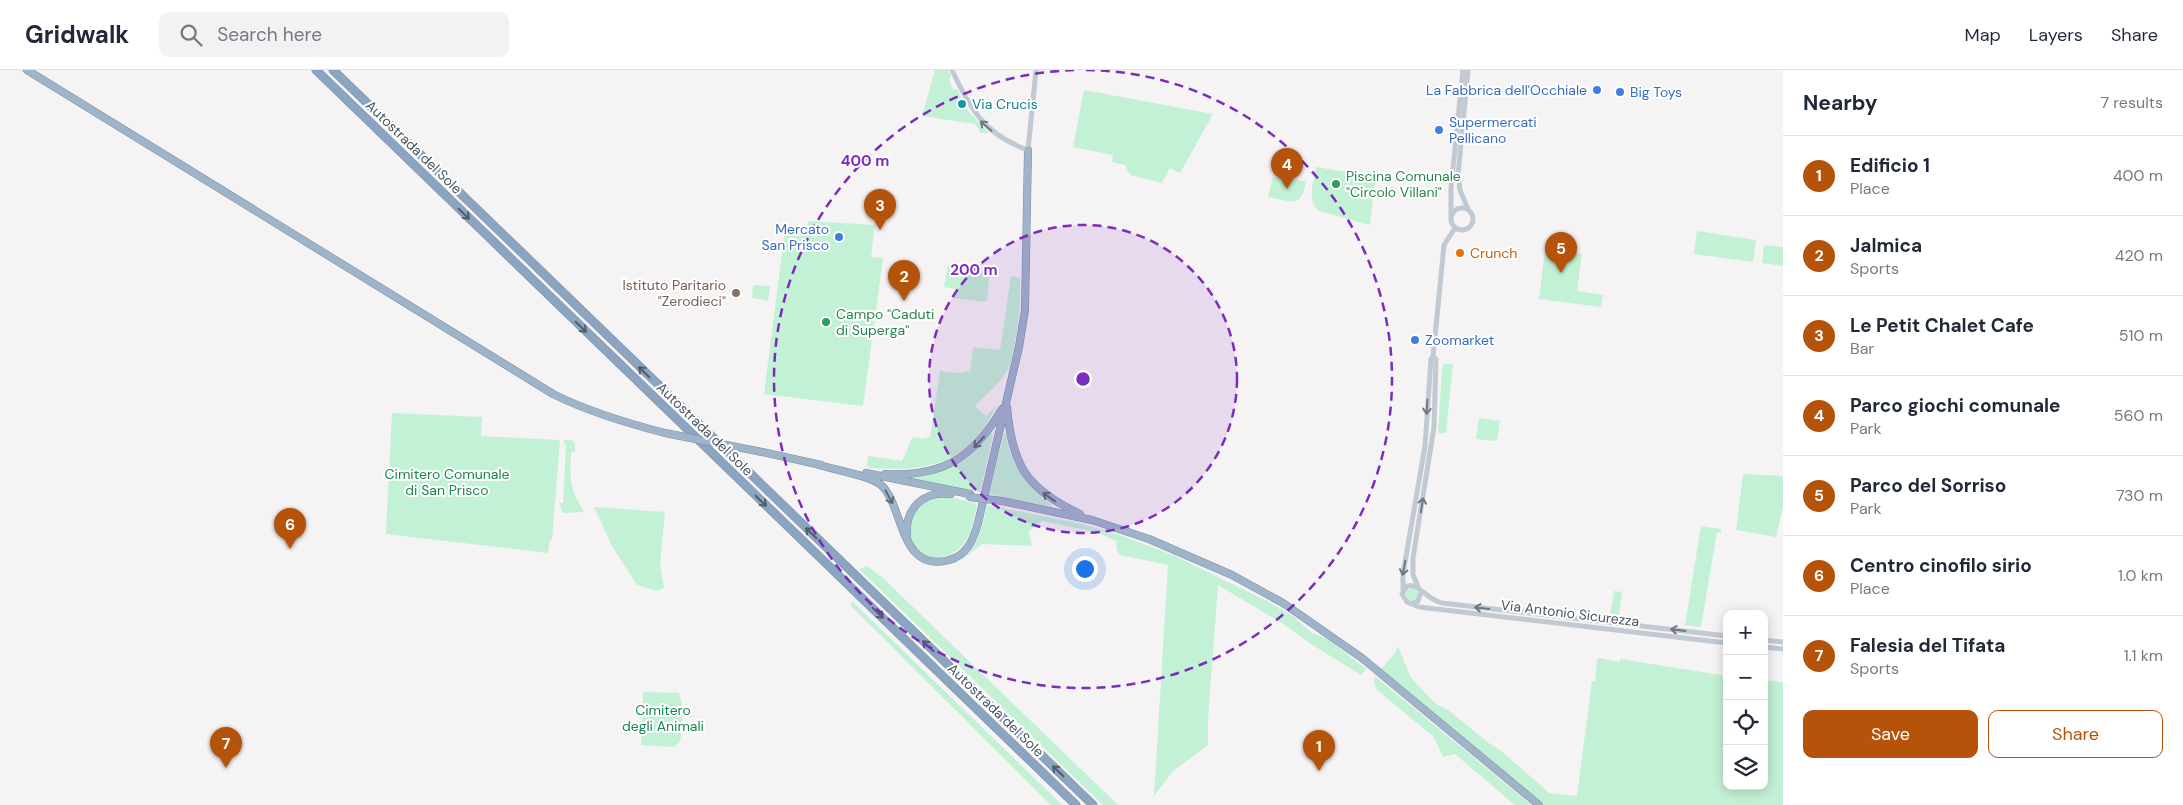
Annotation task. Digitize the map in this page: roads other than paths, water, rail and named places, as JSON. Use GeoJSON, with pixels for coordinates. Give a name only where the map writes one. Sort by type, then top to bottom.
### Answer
{"type":"FeatureCollection","features":[{"type":"Feature","properties":{"kind":"highway"},"geometry":{"type":"LineString","coordinates":[[27,70],[572,404],[621,422],[665,433],[1092,520],[1149,539],[1232,575],[1283,603],[1362,658],[1539,805]]}},
{"type":"Feature","properties":{"kind":"highway","name":"Autostrada del Sole"},"geometry":{"type":"LineString","coordinates":[[316,70],[1076,805]]}},
{"type":"Feature","properties":{"kind":"highway","name":"Autostrada del Sole"},"geometry":{"type":"LineString","coordinates":[[333,70],[1093,805]]}},
{"type":"Feature","properties":{"kind":"highway"},"geometry":{"type":"LineString","coordinates":[[816,464],[836,471],[870,478],[880,484],[891,499],[900,527],[907,541],[920,556],[933,561],[955,558],[966,549],[974,536],[978,523],[1025,310],[1028,150]]}},
{"type":"Feature","properties":{"kind":"highway"},"geometry":{"type":"LineString","coordinates":[[865,473],[905,475],[948,465],[976,446],[993,424],[1006,402]]}},
{"type":"Feature","properties":{"kind":"highway"},"geometry":{"type":"LineString","coordinates":[[1006,402],[1013,452],[1026,476],[1046,495],[1092,520]]}},
{"type":"Feature","properties":{"kind":"highway"},"geometry":{"type":"LineString","coordinates":[[907,541],[908,519],[911,510],[919,501],[929,495],[942,493],[970,495]]}},
{"type":"Feature","properties":{"kind":"street"},"geometry":{"type":"LineString","coordinates":[[952,70],[970,108],[978,119],[1006,142],[1028,150],[1036,70]]}},
{"type":"Feature","properties":{"kind":"street"},"geometry":{"type":"LineString","coordinates":[[1463,70],[1451,188],[1451,220],[1455,228],[1462,230],[1472,226],[1474,219],[1460,190],[1458,175],[1468,70]]}},
{"type":"Feature","properties":{"kind":"street"},"geometry":{"type":"LineString","coordinates":[[1451,220],[1453,214],[1458,209],[1468,209]]}},
{"type":"Feature","properties":{"kind":"street"},"geometry":{"type":"LineString","coordinates":[[1433,358],[1434,427],[1413,558],[1413,575],[1420,590],[1420,598],[1412,603],[1404,600],[1403,574],[1425,446],[1433,358],[1444,245],[1455,228]]}},
{"type":"Feature","properties":{"kind":"street"},"geometry":{"type":"LineString","coordinates":[[1403,590],[1409,584],[1420,590]]}},
{"type":"Feature","properties":{"kind":"street","name":"Via Antonio Sicurezza"},"geometry":{"type":"LineString","coordinates":[[1420,590],[1435,602],[1723,636]]}},
{"type":"Feature","properties":{"kind":"street","name":"Via Antonio Sicurezza"},"geometry":{"type":"LineString","coordinates":[[1412,603],[1419,607],[1449,611],[1723,643]]}},
{"type":"Feature","properties":{"kind":"street"},"geometry":{"type":"LineString","coordinates":[[1768,640],[1783,642]]}},
{"type":"Feature","properties":{"kind":"street"},"geometry":{"type":"LineString","coordinates":[[1768,647],[1783,649]]}},
{"type":"Feature","properties":{"kind":"place","name":"La Fabbrica dell'Occhiale"},"geometry":{"type":"Point","coordinates":[1597,90]}},
{"type":"Feature","properties":{"kind":"place","name":"Big Toys"},"geometry":{"type":"Point","coordinates":[1620,92]}},
{"type":"Feature","properties":{"kind":"place","name":"Via Crucis"},"geometry":{"type":"Point","coordinates":[962,104]}},
{"type":"Feature","properties":{"kind":"place","name":"Supermercati Pellicano"},"geometry":{"type":"Point","coordinates":[1439,130]}},
{"type":"Feature","properties":{"kind":"place","name":"Piscina Comunale \"Circolo Villani\""},"geometry":{"type":"Point","coordinates":[1336,184]}},
{"type":"Feature","properties":{"kind":"place","name":"Parco giochi comunale"},"geometry":{"type":"Point","coordinates":[1287,189]}},
{"type":"Feature","properties":{"kind":"place","name":"Le Petit Chalet Cafe"},"geometry":{"type":"Point","coordinates":[880,230]}},
{"type":"Feature","properties":{"kind":"place","name":"Mercato San Prisco"},"geometry":{"type":"Point","coordinates":[839,237]}},
{"type":"Feature","properties":{"kind":"place","name":"Crunch"},"geometry":{"type":"Point","coordinates":[1460,253]}},
{"type":"Feature","properties":{"kind":"place","name":"Parco del Sorriso"},"geometry":{"type":"Point","coordinates":[1561,273]}},
{"type":"Feature","properties":{"kind":"place","name":"Istituto Paritario \"Zerodieci\""},"geometry":{"type":"Point","coordinates":[736,293]}},
{"type":"Feature","properties":{"kind":"place","name":"Jalmica"},"geometry":{"type":"Point","coordinates":[904,301]}},
{"type":"Feature","properties":{"kind":"place","name":"Campo \"Caduti di Superga\""},"geometry":{"type":"Point","coordinates":[826,322]}},
{"type":"Feature","properties":{"kind":"place","name":"Zoomarket"},"geometry":{"type":"Point","coordinates":[1415,340]}},
{"type":"Feature","properties":{"kind":"place","name":"Centro cinofilo sirio"},"geometry":{"type":"Point","coordinates":[290,549]}},
{"type":"Feature","properties":{"kind":"place","name":"Falesia del Tifata"},"geometry":{"type":"Point","coordinates":[226,768]}},
{"type":"Feature","properties":{"kind":"place","name":"Edificio 1"},"geometry":{"type":"Point","coordinates":[1319,771]}},
{"type":"Feature","properties":{"kind":"park label","name":"Cimitero Comunale di San Prisco"},"geometry":{"type":"Point","coordinates":[447,482]}},
{"type":"Feature","properties":{"kind":"park label","name":"Cimitero degli Animali"},"geometry":{"type":"Point","coordinates":[663,718]}}]}
